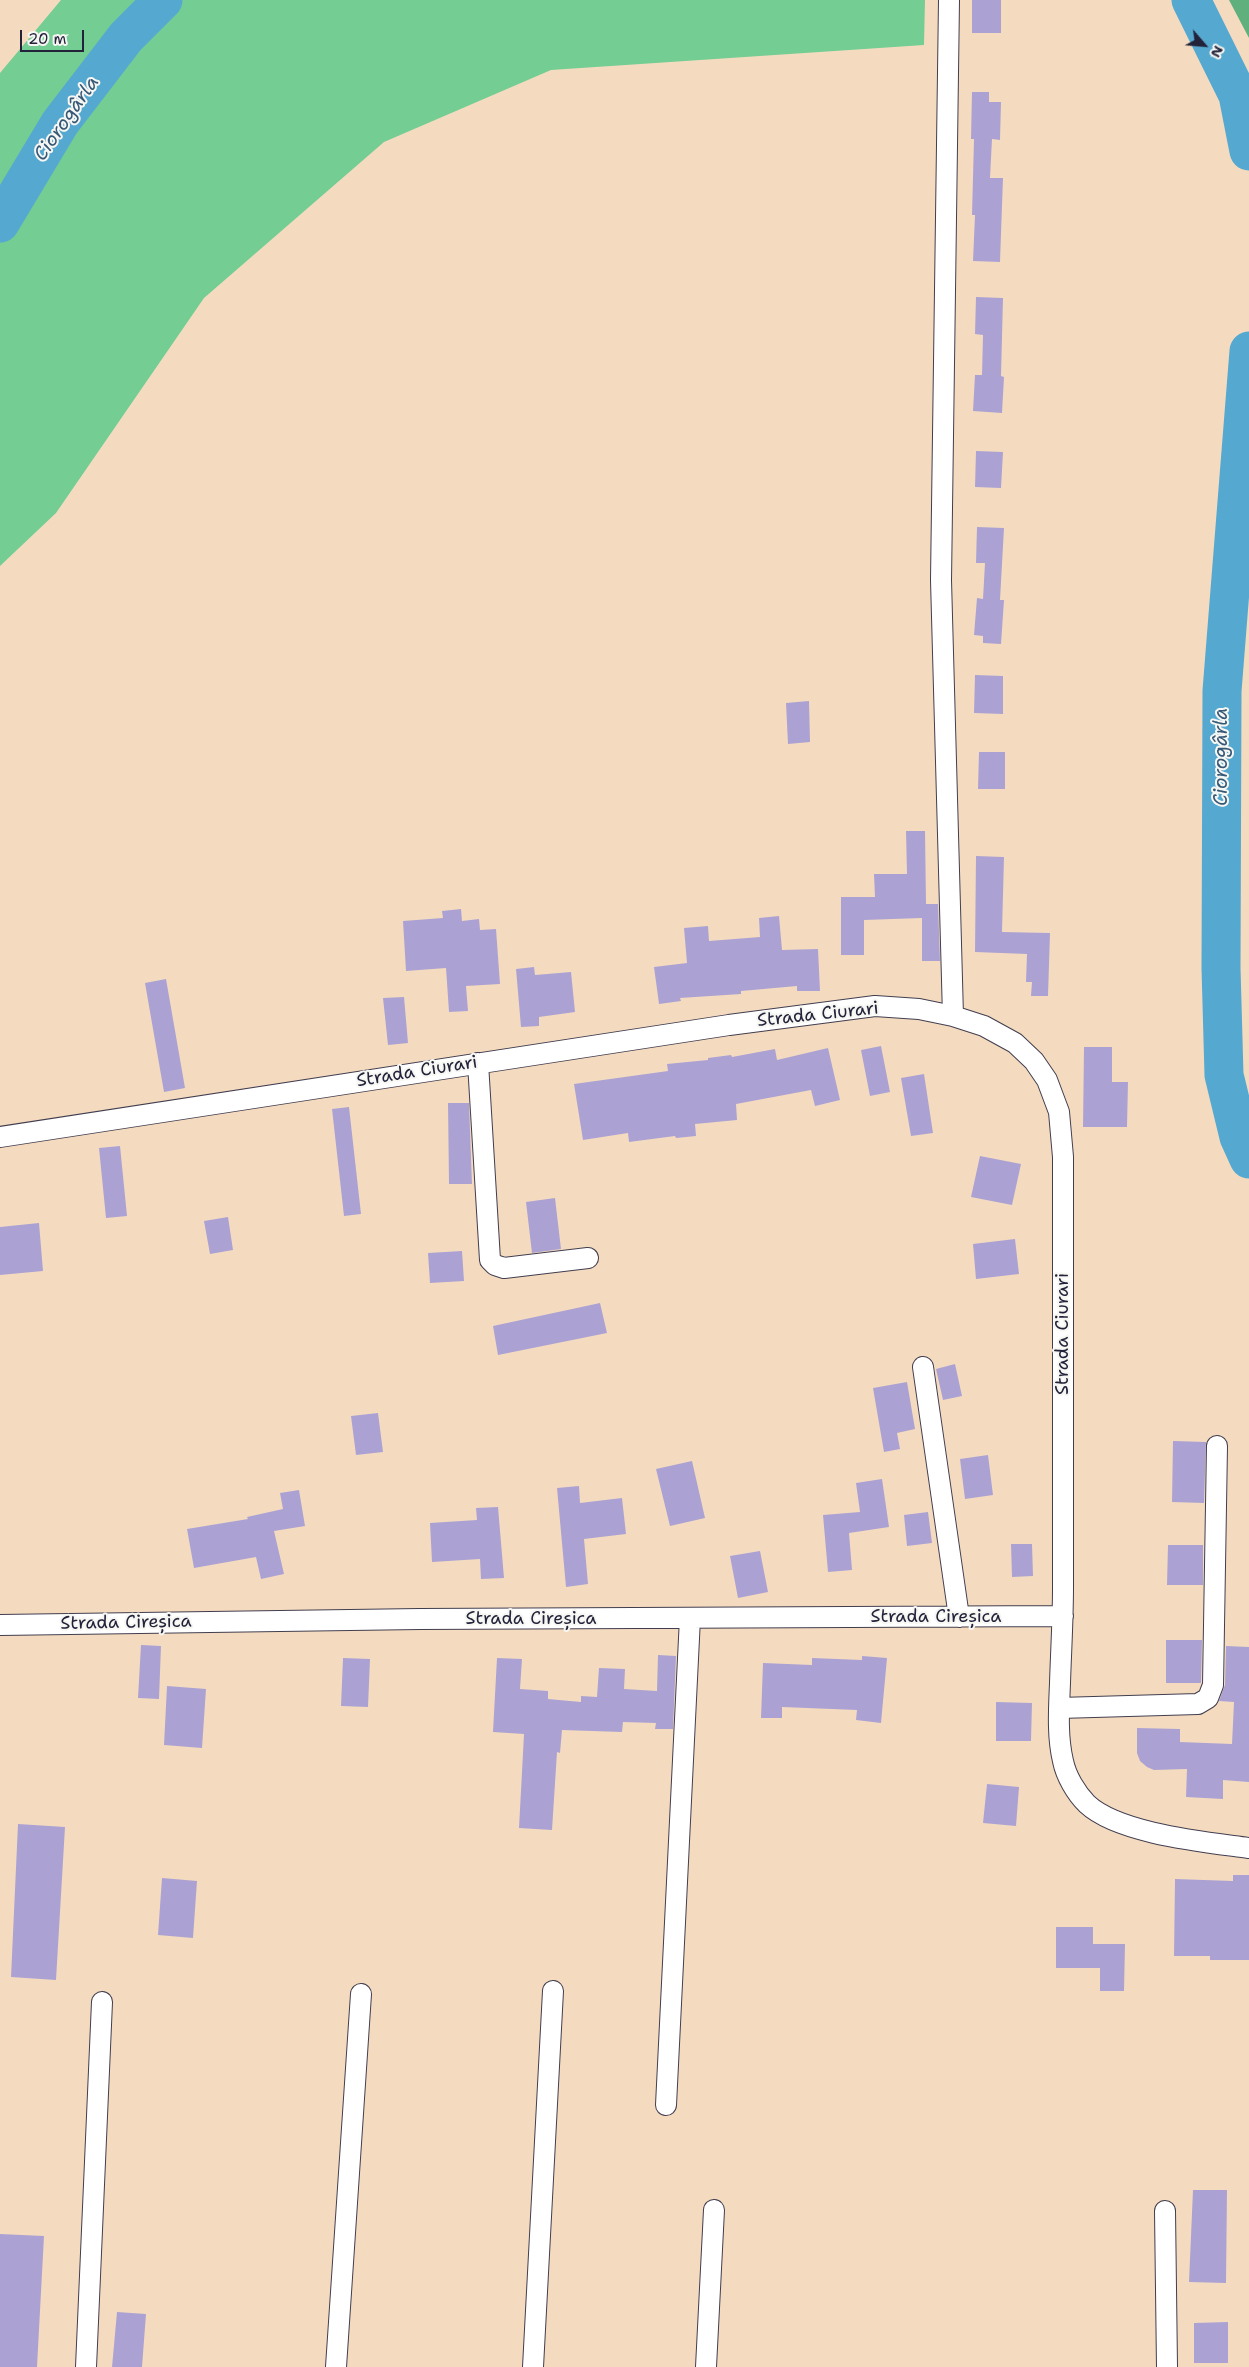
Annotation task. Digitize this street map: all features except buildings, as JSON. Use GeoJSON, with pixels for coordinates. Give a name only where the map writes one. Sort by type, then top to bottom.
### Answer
{"type":"FeatureCollection","features":[{"type":"Feature","properties":{"kind":"street"},"geometry":{"type":"LineString","coordinates":[[948,0],[941,580],[952,1016]]}},
{"type":"Feature","properties":{"kind":"street","name":"Strada Ciurari"},"geometry":{"type":"LineString","coordinates":[[0,1137],[719,1026],[875,1006],[919,1009],[952,1016],[984,1026],[1015,1043],[1034,1061],[1048,1080],[1059,1112],[1063,1157],[1063,1616],[1059,1708],[1063,1761],[1068,1777],[1087,1804],[1104,1816],[1174,1837],[1249,1848]]}},
{"type":"Feature","properties":{"kind":"street"},"geometry":{"type":"LineString","coordinates":[[478,1063],[490,1260],[495,1265],[504,1268],[588,1258]]}},
{"type":"Feature","properties":{"kind":"street"},"geometry":{"type":"LineString","coordinates":[[922,1367],[959,1617]]}},
{"type":"Feature","properties":{"kind":"street"},"geometry":{"type":"LineString","coordinates":[[1059,1708],[1198,1704],[1208,1698],[1213,1685],[1217,1446]]}},
{"type":"Feature","properties":{"kind":"street","name":"Strada Cireșica"},"geometry":{"type":"LineString","coordinates":[[0,1625],[1063,1616]]}},
{"type":"Feature","properties":{"kind":"street"},"geometry":{"type":"LineString","coordinates":[[666,2105],[690,1618]]}},
{"type":"Feature","properties":{"kind":"street"},"geometry":{"type":"LineString","coordinates":[[533,2367],[553,1991]]}},
{"type":"Feature","properties":{"kind":"street"},"geometry":{"type":"LineString","coordinates":[[336,2367],[361,1994]]}},
{"type":"Feature","properties":{"kind":"street"},"geometry":{"type":"LineString","coordinates":[[86,2367],[102,2002]]}},
{"type":"Feature","properties":{"kind":"street"},"geometry":{"type":"LineString","coordinates":[[706,2367],[714,2210]]}},
{"type":"Feature","properties":{"kind":"street"},"geometry":{"type":"LineString","coordinates":[[1165,2211],[1167,2367]]}},
{"type":"Feature","properties":{"kind":"green space"},"geometry":{"type":"Polygon","coordinates":[[[61,0],[925,0],[924,45],[551,70],[384,142],[204,298],[56,513],[0,566],[0,73],[61,0]]]}},
{"type":"Feature","properties":{"kind":"green space"},"geometry":{"type":"Polygon","coordinates":[[[1229,0],[1249,0],[1249,38],[1229,0]]]}},
{"type":"Feature","properties":{"kind":"waterway","name":"Ciorogârla"},"geometry":{"type":"LineString","coordinates":[[0,223],[60,123],[126,37],[163,0]]}},
{"type":"Feature","properties":{"kind":"waterway","name":"Ciorogârla"},"geometry":{"type":"LineString","coordinates":[[1191,0],[1238,95],[1249,151]]}},
{"type":"Feature","properties":{"kind":"waterway","name":"Ciorogârla"},"geometry":{"type":"LineString","coordinates":[[1249,351],[1222,691],[1221,968],[1224,1075],[1239,1137],[1249,1159]]}}]}
